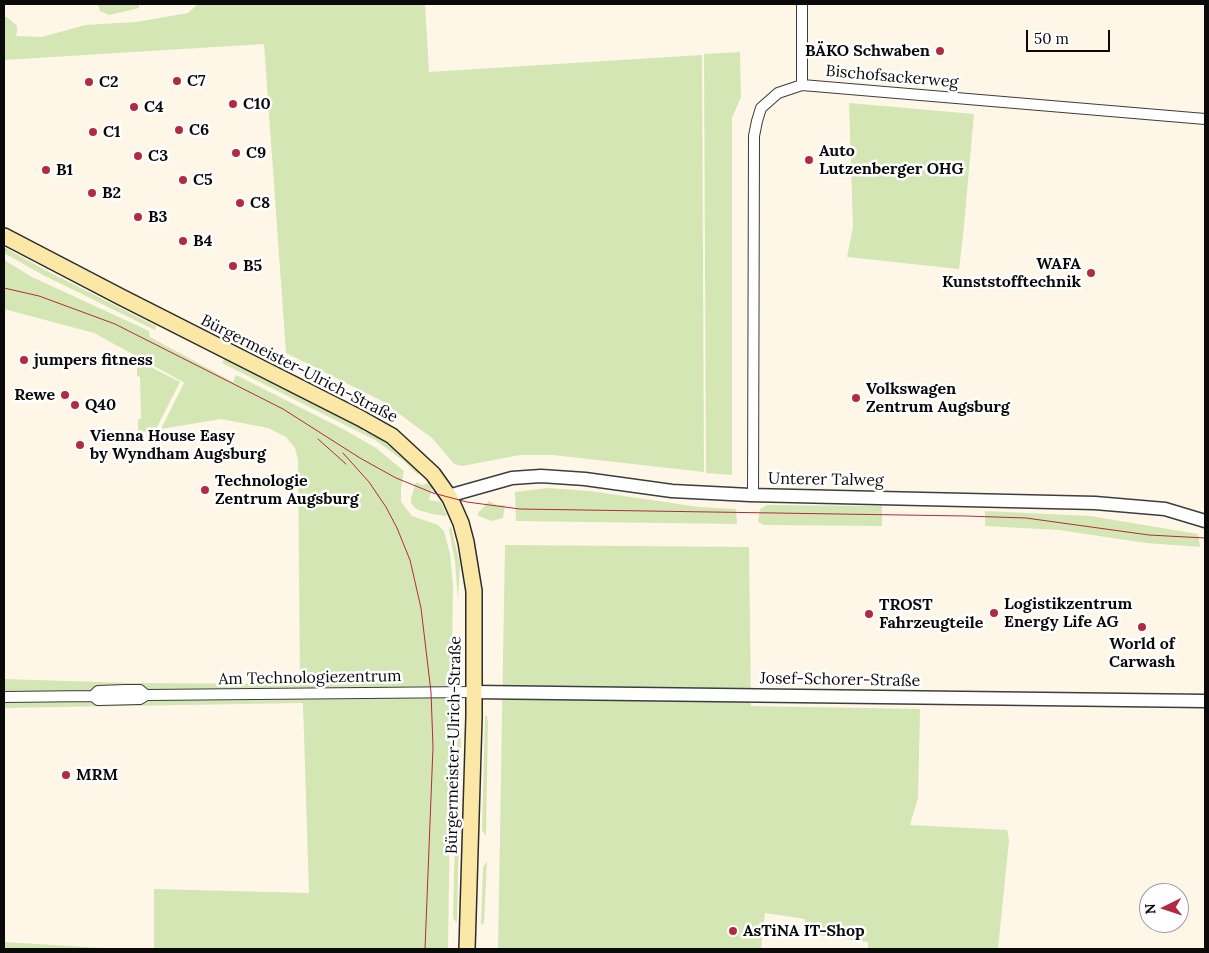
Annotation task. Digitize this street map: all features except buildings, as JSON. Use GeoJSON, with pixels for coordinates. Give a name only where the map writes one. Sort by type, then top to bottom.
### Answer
{"type":"FeatureCollection","features":[{"type":"Feature","properties":{"kind":"main road","name":"Bürgermeister-Ulrich-Straße"},"geometry":{"type":"LineString","coordinates":[[4,236],[392,436],[433,474],[448,496],[461,523],[472,570],[474,600],[474,692],[467,949]]}},
{"type":"Feature","properties":{"kind":"street"},"geometry":{"type":"LineString","coordinates":[[802,4],[802,85]]}},
{"type":"Feature","properties":{"kind":"street","name":"Bischofsackerweg"},"geometry":{"type":"LineString","coordinates":[[753,495],[754,136],[761,108],[778,93],[802,85],[1205,119]]}},
{"type":"Feature","properties":{"kind":"street","name":"Unterer Talweg"},"geometry":{"type":"LineString","coordinates":[[448,496],[512,478],[541,476],[585,478],[672,491],[753,495],[1095,503],[1165,509],[1205,521]]}},
{"type":"Feature","properties":{"kind":"street","name":"Am Technologiezentrum"},"geometry":{"type":"LineString","coordinates":[[4,697],[93,696],[98,691],[126,690],[140,690],[146,695],[474,692]]}},
{"type":"Feature","properties":{"kind":"street","name":"Josef-Schorer-Straße"},"geometry":{"type":"LineString","coordinates":[[474,692],[1205,701]]}},
{"type":"Feature","properties":{"kind":"green space"},"geometry":{"type":"Polygon","coordinates":[[[98,4],[139,4],[139,8],[109,15],[100,11],[98,4]]]}},
{"type":"Feature","properties":{"kind":"green space"},"geometry":{"type":"Polygon","coordinates":[[[198,4],[425,4],[429,72],[702,55],[704,472],[553,455],[520,455],[462,466],[454,464],[432,438],[382,401],[286,353],[264,44],[4,60],[4,17],[7,17],[17,26],[15,36],[42,37],[85,25],[136,22],[188,13],[198,4]]]}},
{"type":"Feature","properties":{"kind":"green space"},"geometry":{"type":"Polygon","coordinates":[[[740,52],[741,97],[732,118],[732,475],[706,473],[704,54],[740,52]]]}},
{"type":"Feature","properties":{"kind":"green space"},"geometry":{"type":"Polygon","coordinates":[[[849,103],[974,114],[959,269],[847,257],[853,227],[849,103]]]}},
{"type":"Feature","properties":{"kind":"green space"},"geometry":{"type":"Polygon","coordinates":[[[4,247],[45,270],[156,326],[155,330],[43,275],[4,253],[4,247]]]}},
{"type":"Feature","properties":{"kind":"green space"},"geometry":{"type":"Polygon","coordinates":[[[4,260],[32,277],[149,331],[150,337],[233,382],[236,375],[343,429],[376,448],[404,471],[401,502],[412,516],[438,525],[444,531],[450,554],[453,586],[448,949],[154,949],[154,889],[309,893],[303,703],[4,708],[4,679],[130,683],[300,684],[298,460],[295,448],[286,437],[268,428],[221,419],[161,429],[184,383],[194,388],[94,333],[4,309],[4,260]]]}},
{"type":"Feature","properties":{"kind":"green space"},"geometry":{"type":"Polygon","coordinates":[[[131,357],[180,382],[155,431],[138,432],[138,419],[141,419],[140,377],[137,376],[137,366],[130,362],[131,357]]]}},
{"type":"Feature","properties":{"kind":"green space"},"geometry":{"type":"Polygon","coordinates":[[[224,359],[362,428],[363,431],[377,437],[394,449],[420,473],[417,474],[405,462],[375,440],[222,363],[224,359]]]}},
{"type":"Feature","properties":{"kind":"green space"},"geometry":{"type":"Polygon","coordinates":[[[416,482],[422,485],[428,483],[432,488],[429,500],[441,502],[447,516],[432,514],[414,507],[411,503],[411,498],[416,482]]]}},
{"type":"Feature","properties":{"kind":"green space"},"geometry":{"type":"Polygon","coordinates":[[[548,488],[590,491],[699,507],[736,509],[737,524],[516,521],[515,492],[548,488]]]}},
{"type":"Feature","properties":{"kind":"green space"},"geometry":{"type":"Polygon","coordinates":[[[489,501],[497,505],[505,505],[503,518],[492,521],[478,516],[478,513],[489,501]]]}},
{"type":"Feature","properties":{"kind":"green space"},"geometry":{"type":"Polygon","coordinates":[[[767,505],[882,506],[882,526],[764,525],[758,522],[760,509],[767,505]]]}},
{"type":"Feature","properties":{"kind":"green space"},"geometry":{"type":"Polygon","coordinates":[[[985,511],[1090,516],[1198,534],[1200,547],[1146,543],[1059,530],[985,526],[985,511]]]}},
{"type":"Feature","properties":{"kind":"green space"},"geometry":{"type":"Polygon","coordinates":[[[451,526],[460,565],[458,599],[455,561],[449,530],[451,526]]]}},
{"type":"Feature","properties":{"kind":"green space"},"geometry":{"type":"Polygon","coordinates":[[[505,545],[749,547],[751,706],[920,709],[918,798],[910,825],[1007,830],[1009,840],[998,949],[868,949],[868,942],[804,933],[805,919],[765,913],[761,949],[498,949],[505,545]]]}},
{"type":"Feature","properties":{"kind":"green space"},"geometry":{"type":"Polygon","coordinates":[[[485,716],[487,716],[488,723],[486,836],[482,830],[485,716]]]}},
{"type":"Feature","properties":{"kind":"green space"},"geometry":{"type":"Polygon","coordinates":[[[458,719],[461,738],[457,922],[453,916],[458,719]]]}},
{"type":"Feature","properties":{"kind":"green space"},"geometry":{"type":"Polygon","coordinates":[[[487,861],[484,923],[481,925],[483,867],[487,861]]]}},
{"type":"Feature","properties":{"kind":"green space"},"geometry":{"type":"Polygon","coordinates":[[[4,942],[120,949],[4,949],[4,942]]]}},
{"type":"Feature","properties":{"kind":"tram line"},"geometry":{"type":"LineString","coordinates":[[4,288],[39,296],[115,324],[283,409],[360,458],[396,478],[433,493],[467,502],[520,509],[1026,518],[1149,535],[1205,538]]}},
{"type":"Feature","properties":{"kind":"tram line"},"geometry":{"type":"LineString","coordinates":[[318,439],[346,464]]}},
{"type":"Feature","properties":{"kind":"tram line"},"geometry":{"type":"LineString","coordinates":[[343,453],[369,482],[386,507],[397,528],[410,560],[421,608],[431,692],[433,747],[425,949]]}},
{"type":"Feature","properties":{"kind":"place","name":"BÄKO Schwaben"},"geometry":{"type":"Point","coordinates":[940,51]}},
{"type":"Feature","properties":{"kind":"place","name":"C7"},"geometry":{"type":"Point","coordinates":[177,81]}},
{"type":"Feature","properties":{"kind":"place","name":"C2"},"geometry":{"type":"Point","coordinates":[89,82]}},
{"type":"Feature","properties":{"kind":"place","name":"C10"},"geometry":{"type":"Point","coordinates":[233,104]}},
{"type":"Feature","properties":{"kind":"place","name":"C4"},"geometry":{"type":"Point","coordinates":[134,107]}},
{"type":"Feature","properties":{"kind":"place","name":"C6"},"geometry":{"type":"Point","coordinates":[179,130]}},
{"type":"Feature","properties":{"kind":"place","name":"C1"},"geometry":{"type":"Point","coordinates":[93,132]}},
{"type":"Feature","properties":{"kind":"place","name":"C9"},"geometry":{"type":"Point","coordinates":[236,153]}},
{"type":"Feature","properties":{"kind":"place","name":"C3"},"geometry":{"type":"Point","coordinates":[138,156]}},
{"type":"Feature","properties":{"kind":"place","name":"Auto Lutzenberger OHG"},"geometry":{"type":"Point","coordinates":[809,160]}},
{"type":"Feature","properties":{"kind":"place","name":"B1"},"geometry":{"type":"Point","coordinates":[46,170]}},
{"type":"Feature","properties":{"kind":"place","name":"C5"},"geometry":{"type":"Point","coordinates":[183,180]}},
{"type":"Feature","properties":{"kind":"place","name":"B2"},"geometry":{"type":"Point","coordinates":[92,193]}},
{"type":"Feature","properties":{"kind":"place","name":"C8"},"geometry":{"type":"Point","coordinates":[240,203]}},
{"type":"Feature","properties":{"kind":"place","name":"B3"},"geometry":{"type":"Point","coordinates":[138,217]}},
{"type":"Feature","properties":{"kind":"place","name":"B4"},"geometry":{"type":"Point","coordinates":[183,241]}},
{"type":"Feature","properties":{"kind":"place","name":"B5"},"geometry":{"type":"Point","coordinates":[233,266]}},
{"type":"Feature","properties":{"kind":"place","name":"WAFA Kunststofftechnik"},"geometry":{"type":"Point","coordinates":[1091,273]}},
{"type":"Feature","properties":{"kind":"place","name":"jumpers fitness"},"geometry":{"type":"Point","coordinates":[24,360]}},
{"type":"Feature","properties":{"kind":"place","name":"Rewe"},"geometry":{"type":"Point","coordinates":[65,395]}},
{"type":"Feature","properties":{"kind":"place","name":"Volkswagen Zentrum Augsburg"},"geometry":{"type":"Point","coordinates":[856,398]}},
{"type":"Feature","properties":{"kind":"place","name":"Q40"},"geometry":{"type":"Point","coordinates":[75,405]}},
{"type":"Feature","properties":{"kind":"place","name":"Vienna House Easy by Wyndham Augsburg"},"geometry":{"type":"Point","coordinates":[80,445]}},
{"type":"Feature","properties":{"kind":"place","name":"Technologie Zentrum Augsburg"},"geometry":{"type":"Point","coordinates":[205,490]}},
{"type":"Feature","properties":{"kind":"place","name":"Logistikzentrum Energy Life AG"},"geometry":{"type":"Point","coordinates":[994,613]}},
{"type":"Feature","properties":{"kind":"place","name":"TROST Fahrzeugteile"},"geometry":{"type":"Point","coordinates":[869,614]}},
{"type":"Feature","properties":{"kind":"place","name":"World of Carwash"},"geometry":{"type":"Point","coordinates":[1142,627]}},
{"type":"Feature","properties":{"kind":"place","name":"MRM"},"geometry":{"type":"Point","coordinates":[66,775]}},
{"type":"Feature","properties":{"kind":"place","name":"AsTiNA IT-Shop"},"geometry":{"type":"Point","coordinates":[733,931]}}]}
